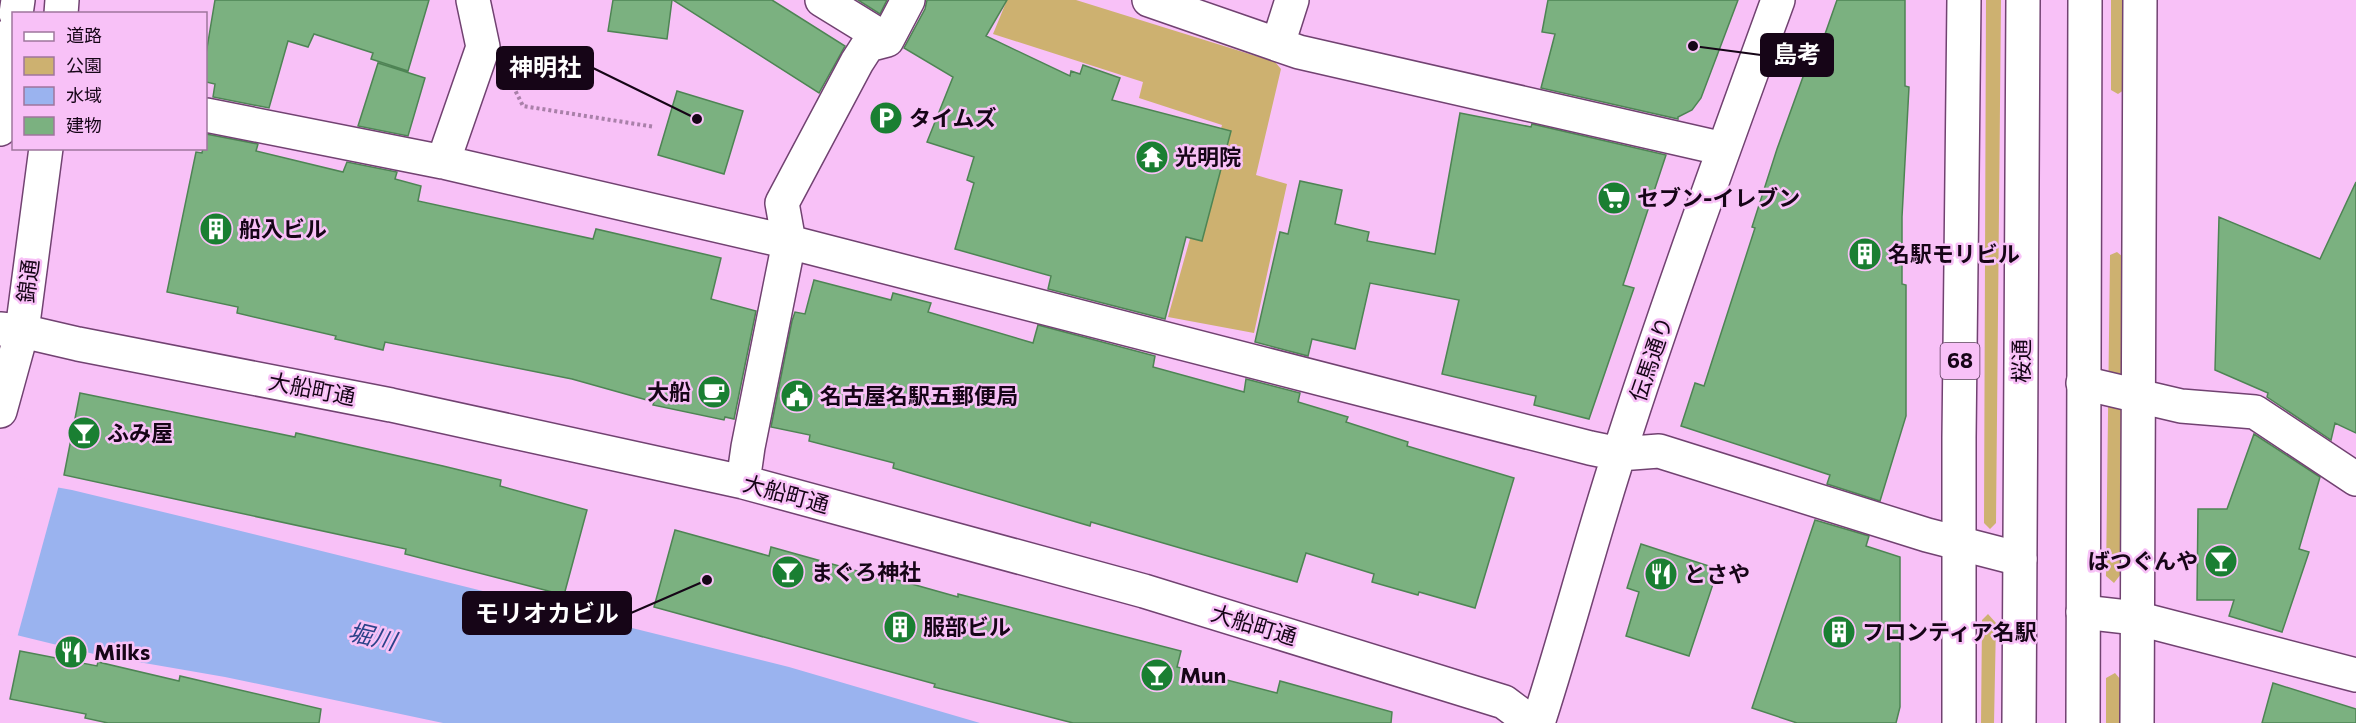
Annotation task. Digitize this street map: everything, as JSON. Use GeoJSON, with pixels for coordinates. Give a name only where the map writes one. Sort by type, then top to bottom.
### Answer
{"type":"FeatureCollection","features":[{"type":"Feature","properties":{"kind":"main road"},"geometry":{"type":"LineString","coordinates":[[443,162],[483,47],[473,0]]}},
{"type":"Feature","properties":{"kind":"main road"},"geometry":{"type":"LineString","coordinates":[[822,0],[886,40]]}},
{"type":"Feature","properties":{"kind":"main road"},"geometry":{"type":"LineString","coordinates":[[743,482],[789,242],[782,203],[868,45],[886,40],[908,0]]}},
{"type":"Feature","properties":{"kind":"main road"},"geometry":{"type":"LineString","coordinates":[[1149,0],[1321,57],[1724,148]]}},
{"type":"Feature","properties":{"kind":"main road"},"geometry":{"type":"LineString","coordinates":[[1278,44],[1292,0]]}},
{"type":"Feature","properties":{"kind":"main road","name":"伝馬通り"},"geometry":{"type":"LineString","coordinates":[[1538,723],[1619,454],[1724,148],[1778,0]]}},
{"type":"Feature","properties":{"kind":"main road","name":"68"},"geometry":{"type":"LineString","coordinates":[[1959,723],[1964,0]]}},
{"type":"Feature","properties":{"kind":"main road","name":"桜通"},"geometry":{"type":"LineString","coordinates":[[2019,723],[2023,0]]}},
{"type":"Feature","properties":{"kind":"main road"},"geometry":{"type":"LineString","coordinates":[[2083,723],[2085,0]]}},
{"type":"Feature","properties":{"kind":"main road"},"geometry":{"type":"LineString","coordinates":[[2137,723],[2140,0]]}},
{"type":"Feature","properties":{"kind":"main road"},"geometry":{"type":"LineString","coordinates":[[0,129],[12,45]]}},
{"type":"Feature","properties":{"kind":"main road"},"geometry":{"type":"LineString","coordinates":[[207,115],[443,162],[789,242],[1619,454],[1659,451],[1927,535],[2020,559]]}},
{"type":"Feature","properties":{"kind":"main road","name":"錦通"},"geometry":{"type":"LineString","coordinates":[[2,394],[11,330],[46,150]]}},
{"type":"Feature","properties":{"kind":"main road","name":"大船町通"},"geometry":{"type":"LineString","coordinates":[[11,330],[391,405],[743,482],[1155,595],[1504,702],[1532,723]]}},
{"type":"Feature","properties":{"kind":"main road"},"geometry":{"type":"LineString","coordinates":[[2083,382],[2181,406],[2255,412],[2356,479]]}},
{"type":"Feature","properties":{"kind":"main road"},"geometry":{"type":"LineString","coordinates":[[2083,612],[2136,618],[2354,671]]}},
{"type":"Feature","properties":{"kind":"path"},"geometry":{"type":"LineString","coordinates":[[483,47],[502,67],[524,106],[655,127]]}},
{"type":"Feature","properties":{"kind":"green space"},"geometry":{"type":"Polygon","coordinates":[[[1007,0],[1076,0],[1275,62],[1281,69],[1256,175],[1287,184],[1254,333],[1168,317],[1222,125],[1139,98],[1143,82],[993,34],[1007,0]]]}},
{"type":"Feature","properties":{"kind":"green space"},"geometry":{"type":"Polygon","coordinates":[[[1986,0],[2001,0],[1996,523],[1990,529],[1984,523],[1986,0]]]}},
{"type":"Feature","properties":{"kind":"green space"},"geometry":{"type":"Polygon","coordinates":[[[2111,0],[2124,0],[2124,90],[2118,94],[2111,90],[2111,0]]]}},
{"type":"Feature","properties":{"kind":"green space"},"geometry":{"type":"Polygon","coordinates":[[[2117,252],[2123,257],[2121,574],[2114,583],[2106,576],[2110,255],[2117,252]]]}},
{"type":"Feature","properties":{"kind":"green space"},"geometry":{"type":"Polygon","coordinates":[[[1988,614],[1996,623],[1994,723],[1981,723],[1982,620],[1988,614]]]}},
{"type":"Feature","properties":{"kind":"green space"},"geometry":{"type":"Polygon","coordinates":[[[2115,673],[2121,680],[2120,723],[2106,723],[2106,678],[2115,673]]]}},
{"type":"Feature","properties":{"kind":"water","name":"堀川"},"geometry":{"type":"Polygon","coordinates":[[[0,477],[72,490],[789,667],[980,723],[443,723],[225,677],[98,655],[0,631],[0,477]]]}},
{"type":"Feature","properties":{"kind":"pier"},"geometry":{"type":"Polygon","coordinates":[[[0,474],[59,485],[17,638],[0,634],[0,474]]]}},
{"type":"Feature","properties":{"kind":"building"},"geometry":{"type":"Polygon","coordinates":[[[215,0],[429,0],[408,71],[371,59],[373,53],[314,34],[308,47],[288,41],[269,108],[213,97],[215,84],[207,82],[207,48],[215,0]]]}},
{"type":"Feature","properties":{"kind":"building"},"geometry":{"type":"Polygon","coordinates":[[[613,0],[672,0],[667,39],[608,31],[613,0]]]}},
{"type":"Feature","properties":{"kind":"building"},"geometry":{"type":"Polygon","coordinates":[[[673,0],[772,0],[845,46],[819,93],[673,0]]]}},
{"type":"Feature","properties":{"kind":"building"},"geometry":{"type":"Polygon","coordinates":[[[858,0],[887,0],[880,14],[858,0]]]}},
{"type":"Feature","properties":{"kind":"building"},"geometry":{"type":"Polygon","coordinates":[[[927,0],[1007,0],[986,36],[1070,76],[1071,71],[1080,74],[1083,65],[1120,78],[1112,100],[1231,131],[1202,241],[1186,237],[1165,319],[1048,289],[1051,276],[955,249],[974,183],[967,180],[974,157],[927,142],[953,77],[904,48],[925,9],[927,0]]]}},
{"type":"Feature","properties":{"kind":"building"},"geometry":{"type":"Polygon","coordinates":[[[1548,0],[1738,0],[1701,98],[1692,110],[1678,119],[1541,88],[1555,34],[1542,32],[1548,0]]]}},
{"type":"Feature","properties":{"kind":"building"},"geometry":{"type":"Polygon","coordinates":[[[1837,0],[1905,0],[1905,86],[1909,87],[1902,217],[1902,284],[1906,285],[1906,416],[1880,501],[1827,484],[1830,475],[1681,426],[1695,383],[1704,386],[1755,228],[1752,227],[1777,149],[1812,52],[1818,54],[1837,0]]]}},
{"type":"Feature","properties":{"kind":"building"},"geometry":{"type":"Polygon","coordinates":[[[378,63],[425,78],[408,136],[358,126],[378,63]]]}},
{"type":"Feature","properties":{"kind":"building"},"geometry":{"type":"Polygon","coordinates":[[[677,91],[743,111],[724,174],[658,155],[677,91]]]}},
{"type":"Feature","properties":{"kind":"building"},"geometry":{"type":"Polygon","coordinates":[[[1460,113],[1531,127],[1532,124],[1666,155],[1623,285],[1634,288],[1589,419],[1534,405],[1536,396],[1442,374],[1459,300],[1370,283],[1355,349],[1312,339],[1308,356],[1255,342],[1280,232],[1288,234],[1300,181],[1342,190],[1335,224],[1369,232],[1367,241],[1435,254],[1460,113]]]}},
{"type":"Feature","properties":{"kind":"building"},"geometry":{"type":"Polygon","coordinates":[[[207,134],[258,144],[256,151],[343,172],[347,162],[397,172],[395,179],[421,186],[418,201],[593,239],[596,229],[721,258],[711,299],[756,311],[734,419],[725,417],[724,420],[653,405],[654,402],[572,379],[385,342],[383,350],[335,339],[336,336],[237,313],[238,307],[167,292],[196,152],[202,153],[203,150],[207,150],[207,134]]]}},
{"type":"Feature","properties":{"kind":"building"},"geometry":{"type":"Polygon","coordinates":[[[2356,182],[2356,433],[2335,423],[2331,440],[2267,397],[2268,393],[2215,370],[2219,217],[2320,259],[2356,182]]]}},
{"type":"Feature","properties":{"kind":"building"},"geometry":{"type":"Polygon","coordinates":[[[814,280],[891,300],[893,293],[931,303],[928,312],[1033,343],[1038,325],[1155,356],[1153,367],[1244,392],[1246,379],[1300,393],[1298,402],[1348,417],[1346,422],[1408,442],[1407,446],[1514,478],[1475,608],[1419,592],[1418,595],[1372,582],[1374,574],[1306,553],[1297,582],[1091,522],[1090,526],[893,468],[894,463],[809,441],[810,435],[771,427],[792,321],[795,312],[805,314],[814,280]]]}},
{"type":"Feature","properties":{"kind":"building"},"geometry":{"type":"Polygon","coordinates":[[[80,393],[295,437],[296,433],[443,466],[501,480],[500,486],[587,510],[564,595],[405,554],[406,549],[64,475],[80,393]]]}},
{"type":"Feature","properties":{"kind":"building"},"geometry":{"type":"Polygon","coordinates":[[[2254,434],[2320,477],[2299,549],[2309,552],[2282,632],[2229,616],[2234,600],[2197,600],[2198,509],[2227,509],[2254,434]]]}},
{"type":"Feature","properties":{"kind":"building","name":"フロンティア名駅"},"geometry":{"type":"Polygon","coordinates":[[[1815,520],[1869,536],[1866,546],[1900,557],[1900,707],[1896,723],[1797,723],[1752,708],[1815,520]]]}},
{"type":"Feature","properties":{"kind":"building"},"geometry":{"type":"Polygon","coordinates":[[[675,530],[769,556],[771,547],[875,576],[876,574],[958,597],[958,594],[1181,651],[1177,667],[1277,693],[1280,681],[1392,712],[1391,723],[1073,723],[934,687],[935,684],[654,607],[675,530]]]}},
{"type":"Feature","properties":{"kind":"building"},"geometry":{"type":"Polygon","coordinates":[[[1641,544],[1718,569],[1689,656],[1626,636],[1639,592],[1627,588],[1641,544]]]}},
{"type":"Feature","properties":{"kind":"building"},"geometry":{"type":"Polygon","coordinates":[[[20,651],[97,666],[98,662],[179,681],[180,676],[321,709],[319,723],[108,723],[85,718],[86,714],[10,699],[20,651]]]}},
{"type":"Feature","properties":{"kind":"building"},"geometry":{"type":"Polygon","coordinates":[[[2273,683],[2356,709],[2356,723],[2262,723],[2273,683]]]}},
{"type":"Feature","properties":{"kind":"place","name":"島考"},"geometry":{"type":"Point","coordinates":[1693,46]}},
{"type":"Feature","properties":{"kind":"place","name":"タイムズ"},"geometry":{"type":"Point","coordinates":[886,118]}},
{"type":"Feature","properties":{"kind":"place","name":"神明社"},"geometry":{"type":"Point","coordinates":[697,119]}},
{"type":"Feature","properties":{"kind":"place","name":"光明院"},"geometry":{"type":"Point","coordinates":[1152,157]}},
{"type":"Feature","properties":{"kind":"place","name":"セブン-イレブン"},"geometry":{"type":"Point","coordinates":[1614,198]}},
{"type":"Feature","properties":{"kind":"place","name":"船入ビル"},"geometry":{"type":"Point","coordinates":[216,229]}},
{"type":"Feature","properties":{"kind":"place","name":"名駅モリビル"},"geometry":{"type":"Point","coordinates":[1865,254]}},
{"type":"Feature","properties":{"kind":"place","name":"大船"},"geometry":{"type":"Point","coordinates":[714,392]}},
{"type":"Feature","properties":{"kind":"place","name":"名古屋名駅五郵便局"},"geometry":{"type":"Point","coordinates":[797,396]}},
{"type":"Feature","properties":{"kind":"place","name":"ふみ屋"},"geometry":{"type":"Point","coordinates":[84,433]}},
{"type":"Feature","properties":{"kind":"place","name":"ばつぐんや"},"geometry":{"type":"Point","coordinates":[2221,561]}},
{"type":"Feature","properties":{"kind":"place","name":"まぐろ神社"},"geometry":{"type":"Point","coordinates":[788,572]}},
{"type":"Feature","properties":{"kind":"place","name":"とさや"},"geometry":{"type":"Point","coordinates":[1661,574]}},
{"type":"Feature","properties":{"kind":"place","name":"モリオカビル"},"geometry":{"type":"Point","coordinates":[707,580]}},
{"type":"Feature","properties":{"kind":"place","name":"服部ビル"},"geometry":{"type":"Point","coordinates":[900,627]}},
{"type":"Feature","properties":{"kind":"place","name":"フロンティア名駅"},"geometry":{"type":"Point","coordinates":[1839,632]}},
{"type":"Feature","properties":{"kind":"place","name":"Milks"},"geometry":{"type":"Point","coordinates":[71,652]}},
{"type":"Feature","properties":{"kind":"place","name":"Mun"},"geometry":{"type":"Point","coordinates":[1157,675]}}]}
